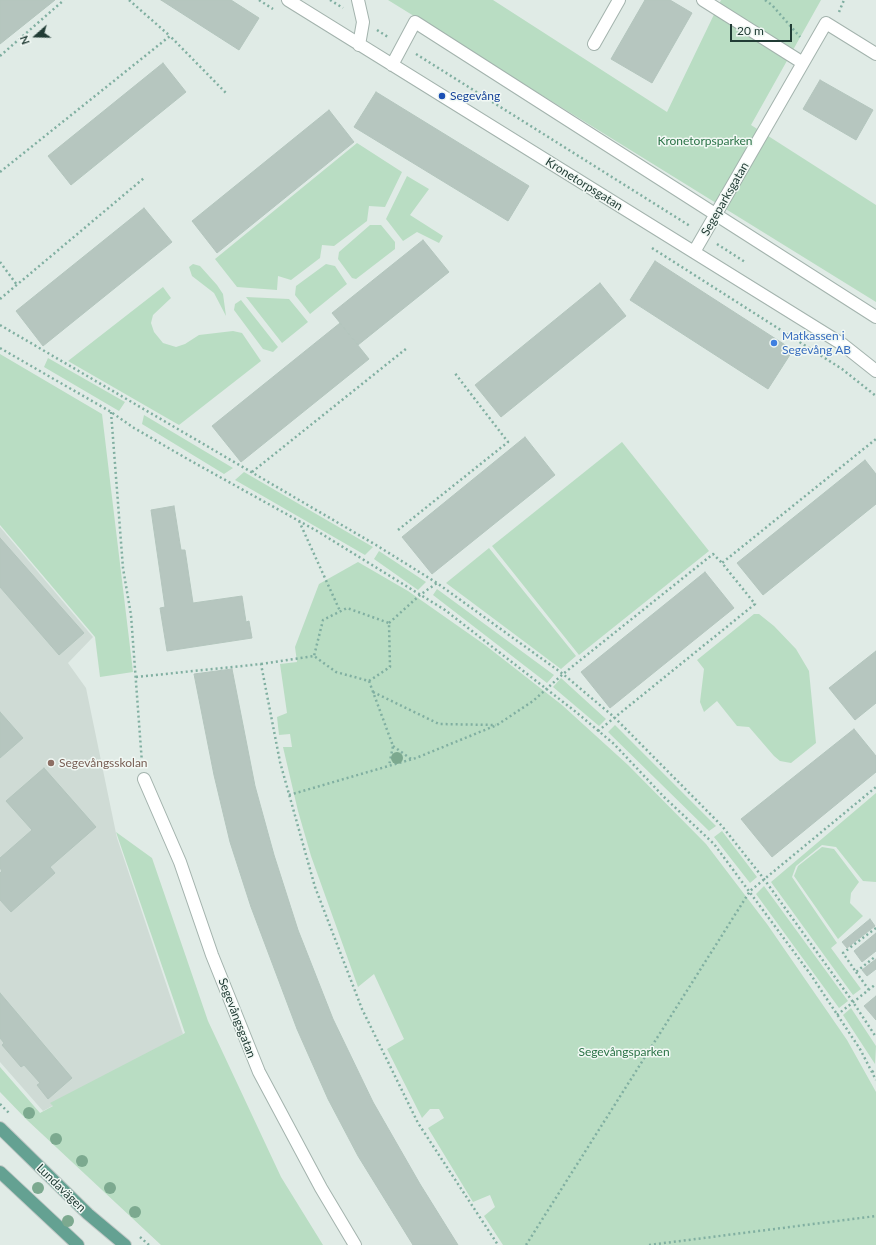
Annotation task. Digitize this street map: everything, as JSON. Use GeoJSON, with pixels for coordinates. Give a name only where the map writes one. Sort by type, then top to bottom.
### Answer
{"type":"FeatureCollection","features":[{"type":"Feature","properties":{"kind":"main road","name":"Lundavägen"},"geometry":{"type":"LineString","coordinates":[[0,1128],[88,1214],[125,1245]]}},
{"type":"Feature","properties":{"kind":"main road"},"geometry":{"type":"LineString","coordinates":[[0,1172],[78,1245]]}},
{"type":"Feature","properties":{"kind":"street","name":"Kronetorpsgatan"},"geometry":{"type":"LineString","coordinates":[[288,0],[842,344],[876,371]]}},
{"type":"Feature","properties":{"kind":"street"},"geometry":{"type":"LineString","coordinates":[[358,0],[363,22],[359,45]]}},
{"type":"Feature","properties":{"kind":"street"},"geometry":{"type":"LineString","coordinates":[[594,44],[619,0]]}},
{"type":"Feature","properties":{"kind":"street"},"geometry":{"type":"LineString","coordinates":[[703,0],[803,63]]}},
{"type":"Feature","properties":{"kind":"street"},"geometry":{"type":"LineString","coordinates":[[392,65],[415,22],[876,317]]}},
{"type":"Feature","properties":{"kind":"street","name":"Segeparksgatan"},"geometry":{"type":"LineString","coordinates":[[694,252],[826,23],[876,54]]}},
{"type":"Feature","properties":{"kind":"street","name":"Segevångsgatan"},"geometry":{"type":"LineString","coordinates":[[144,779],[180,862],[212,955],[258,1072],[321,1188],[355,1245]]}},
{"type":"Feature","properties":{"kind":"path"},"geometry":{"type":"LineString","coordinates":[[0,56],[64,0]]}},
{"type":"Feature","properties":{"kind":"path"},"geometry":{"type":"LineString","coordinates":[[129,0],[170,36],[226,93]]}},
{"type":"Feature","properties":{"kind":"path"},"geometry":{"type":"LineString","coordinates":[[330,0],[704,235],[750,266]]}},
{"type":"Feature","properties":{"kind":"path"},"geometry":{"type":"LineString","coordinates":[[765,0],[772,5],[794,30]]}},
{"type":"Feature","properties":{"kind":"path"},"geometry":{"type":"LineString","coordinates":[[0,172],[170,36]]}},
{"type":"Feature","properties":{"kind":"path"},"geometry":{"type":"LineString","coordinates":[[0,299],[144,178]]}},
{"type":"Feature","properties":{"kind":"path"},"geometry":{"type":"LineString","coordinates":[[648,245],[842,369],[876,396]]}},
{"type":"Feature","properties":{"kind":"path"},"geometry":{"type":"LineString","coordinates":[[0,262],[17,285]]}},
{"type":"Feature","properties":{"kind":"path"},"geometry":{"type":"LineString","coordinates":[[0,325],[376,545],[437,583],[563,674],[614,717],[722,826],[764,880],[853,1002],[876,1037]]}},
{"type":"Feature","properties":{"kind":"path"},"geometry":{"type":"LineString","coordinates":[[0,348],[111,412],[147,435],[298,521],[445,610],[547,689],[614,744],[664,797],[714,844],[811,975],[860,1049],[876,1080]]}},
{"type":"Feature","properties":{"kind":"path"},"geometry":{"type":"LineString","coordinates":[[252,472],[407,348]]}},
{"type":"Feature","properties":{"kind":"path"},"geometry":{"type":"LineString","coordinates":[[398,530],[508,442],[454,372]]}},
{"type":"Feature","properties":{"kind":"path"},"geometry":{"type":"LineString","coordinates":[[111,412],[124,568],[131,615],[144,779]]}},
{"type":"Feature","properties":{"kind":"path"},"geometry":{"type":"LineString","coordinates":[[722,563],[876,439]]}},
{"type":"Feature","properties":{"kind":"path"},"geometry":{"type":"LineString","coordinates":[[298,521],[340,611]]}},
{"type":"Feature","properties":{"kind":"path"},"geometry":{"type":"LineString","coordinates":[[289,795],[411,759],[497,725],[547,689],[563,674],[713,554],[755,604],[598,731]]}},
{"type":"Feature","properties":{"kind":"path"},"geometry":{"type":"LineString","coordinates":[[136,677],[261,664],[314,656],[336,672],[369,681],[390,667],[389,623],[420,595],[437,583]]}},
{"type":"Feature","properties":{"kind":"path"},"geometry":{"type":"LineString","coordinates":[[314,656],[322,620],[340,611],[347,608],[389,623]]}},
{"type":"Feature","properties":{"kind":"path"},"geometry":{"type":"LineString","coordinates":[[261,664],[280,762],[315,887],[362,1009],[418,1123],[498,1245]]}},
{"type":"Feature","properties":{"kind":"path"},"geometry":{"type":"LineString","coordinates":[[369,681],[393,746],[388,766]]}},
{"type":"Feature","properties":{"kind":"path"},"geometry":{"type":"LineString","coordinates":[[374,692],[439,724],[497,725]]}},
{"type":"Feature","properties":{"kind":"path"},"geometry":{"type":"LineString","coordinates":[[393,746],[411,759]]}},
{"type":"Feature","properties":{"kind":"path"},"geometry":{"type":"LineString","coordinates":[[526,1245],[750,891],[876,787]]}},
{"type":"Feature","properties":{"kind":"path"},"geometry":{"type":"LineString","coordinates":[[869,990],[843,954],[876,928]]}},
{"type":"Feature","properties":{"kind":"path"},"geometry":{"type":"LineString","coordinates":[[856,972],[876,956]]}},
{"type":"Feature","properties":{"kind":"path"},"geometry":{"type":"LineString","coordinates":[[837,1015],[876,984]]}},
{"type":"Feature","properties":{"kind":"path"},"geometry":{"type":"LineString","coordinates":[[872,1072],[876,1069]]}},
{"type":"Feature","properties":{"kind":"path"},"geometry":{"type":"LineString","coordinates":[[649,1245],[876,1216]]}},
{"type":"Feature","properties":{"kind":"shaded area","name":"Segevångsskolan"},"geometry":{"type":"Polygon","coordinates":[[[0,527],[93,637],[68,663],[86,688],[117,838],[183,1034],[43,1111],[0,1062],[0,527]]]}},
{"type":"Feature","properties":{"kind":"green space","name":"Kronetorpsparken"},"geometry":{"type":"Polygon","coordinates":[[[388,0],[493,0],[667,112],[721,0],[821,0],[751,125],[876,205],[876,302],[388,0]]]}},
{"type":"Feature","properties":{"kind":"green space"},"geometry":{"type":"Polygon","coordinates":[[[357,143],[402,172],[385,207],[369,206],[367,221],[334,246],[322,245],[320,258],[291,280],[278,276],[277,290],[237,287],[215,259],[357,143]]]}},
{"type":"Feature","properties":{"kind":"green space"},"geometry":{"type":"Polygon","coordinates":[[[407,176],[429,189],[410,215],[443,236],[439,243],[417,232],[403,241],[386,219],[407,176]]]}},
{"type":"Feature","properties":{"kind":"green space"},"geometry":{"type":"Polygon","coordinates":[[[370,225],[381,225],[395,242],[395,249],[356,279],[352,278],[338,259],[339,252],[370,225]]]}},
{"type":"Feature","properties":{"kind":"green space"},"geometry":{"type":"Polygon","coordinates":[[[193,264],[200,266],[223,294],[226,316],[214,293],[192,276],[189,267],[193,264]]]}},
{"type":"Feature","properties":{"kind":"green space"},"geometry":{"type":"Polygon","coordinates":[[[326,264],[335,266],[347,284],[310,314],[295,295],[296,286],[326,264]]]}},
{"type":"Feature","properties":{"kind":"green space"},"geometry":{"type":"Polygon","coordinates":[[[163,287],[171,298],[153,315],[151,323],[154,332],[163,343],[176,347],[185,344],[199,335],[233,331],[242,333],[261,361],[179,425],[68,361],[163,287]]]}},
{"type":"Feature","properties":{"kind":"green space"},"geometry":{"type":"Polygon","coordinates":[[[246,297],[289,299],[308,322],[282,343],[246,297]]]}},
{"type":"Feature","properties":{"kind":"green space"},"geometry":{"type":"Polygon","coordinates":[[[241,300],[278,347],[273,352],[263,349],[234,310],[235,304],[241,300]]]}},
{"type":"Feature","properties":{"kind":"green space"},"geometry":{"type":"Polygon","coordinates":[[[0,354],[102,414],[133,672],[100,677],[95,637],[0,525],[0,354]]]}},
{"type":"Feature","properties":{"kind":"green space"},"geometry":{"type":"Polygon","coordinates":[[[48,358],[125,402],[119,411],[44,367],[48,358]]]}},
{"type":"Feature","properties":{"kind":"green space"},"geometry":{"type":"Polygon","coordinates":[[[144,415],[233,468],[224,474],[142,424],[144,415]]]}},
{"type":"Feature","properties":{"kind":"green space"},"geometry":{"type":"Polygon","coordinates":[[[622,442],[709,551],[579,655],[492,546],[622,442]]]}},
{"type":"Feature","properties":{"kind":"green space"},"geometry":{"type":"Polygon","coordinates":[[[244,472],[373,547],[365,555],[235,480],[244,472]]]}},
{"type":"Feature","properties":{"kind":"green space"},"geometry":{"type":"Polygon","coordinates":[[[489,548],[576,656],[561,669],[446,583],[489,548]]]}},
{"type":"Feature","properties":{"kind":"green space"},"geometry":{"type":"Polygon","coordinates":[[[379,551],[426,582],[418,590],[374,559],[379,551]]]}},
{"type":"Feature","properties":{"kind":"green space","name":"Segevångsparken"},"geometry":{"type":"Polygon","coordinates":[[[358,562],[408,591],[485,645],[562,705],[628,765],[706,844],[767,924],[847,1040],[876,1092],[876,1245],[503,1245],[484,1216],[495,1207],[490,1195],[473,1202],[428,1128],[444,1118],[439,1109],[430,1109],[422,1118],[387,1049],[404,1039],[374,974],[358,987],[311,856],[298,811],[283,747],[292,747],[290,734],[279,735],[277,717],[287,713],[280,664],[297,662],[295,647],[319,584],[358,562]]]}},
{"type":"Feature","properties":{"kind":"green space"},"geometry":{"type":"Polygon","coordinates":[[[437,589],[554,675],[547,683],[433,595],[437,589]]]}},
{"type":"Feature","properties":{"kind":"green space"},"geometry":{"type":"Polygon","coordinates":[[[754,614],[759,614],[774,626],[796,649],[809,671],[816,743],[791,763],[780,761],[774,756],[749,727],[737,726],[717,701],[704,712],[700,702],[704,669],[697,660],[754,614]]]}},
{"type":"Feature","properties":{"kind":"green space"},"geometry":{"type":"Polygon","coordinates":[[[561,678],[606,719],[599,726],[553,687],[561,678]]]}},
{"type":"Feature","properties":{"kind":"green space"},"geometry":{"type":"Polygon","coordinates":[[[615,725],[716,826],[709,831],[608,732],[615,725]]]}},
{"type":"Feature","properties":{"kind":"green space"},"geometry":{"type":"Polygon","coordinates":[[[876,793],[876,882],[863,881],[836,847],[822,845],[796,866],[792,877],[837,943],[831,948],[861,989],[853,995],[771,882],[876,793]]]}},
{"type":"Feature","properties":{"kind":"green space"},"geometry":{"type":"Polygon","coordinates":[[[722,831],[757,877],[750,883],[714,837],[722,831]]]}},
{"type":"Feature","properties":{"kind":"green space"},"geometry":{"type":"Polygon","coordinates":[[[116,832],[152,858],[208,1021],[281,1177],[323,1245],[161,1245],[27,1120],[0,1092],[0,1067],[40,1113],[53,1106],[50,1103],[185,1033],[116,832]]]}},
{"type":"Feature","properties":{"kind":"green space"},"geometry":{"type":"Polygon","coordinates":[[[822,847],[834,849],[859,882],[851,893],[850,903],[863,916],[838,939],[794,876],[798,866],[822,847]]]}},
{"type":"Feature","properties":{"kind":"green space"},"geometry":{"type":"Polygon","coordinates":[[[764,886],[848,1001],[839,1008],[756,894],[764,886]]]}},
{"type":"Feature","properties":{"kind":"green space"},"geometry":{"type":"Polygon","coordinates":[[[851,1008],[876,1046],[875,1064],[843,1015],[851,1008]]]}},
{"type":"Feature","properties":{"kind":"building"},"geometry":{"type":"Polygon","coordinates":[[[0,0],[55,0],[0,44],[0,0]]]}},
{"type":"Feature","properties":{"kind":"building"},"geometry":{"type":"Polygon","coordinates":[[[161,0],[231,0],[259,18],[239,50],[161,0]]]}},
{"type":"Feature","properties":{"kind":"building"},"geometry":{"type":"Polygon","coordinates":[[[645,0],[670,0],[692,13],[652,83],[611,59],[645,0]]]}},
{"type":"Feature","properties":{"kind":"building"},"geometry":{"type":"Polygon","coordinates":[[[163,63],[186,92],[71,185],[48,156],[163,63]]]}},
{"type":"Feature","properties":{"kind":"building"},"geometry":{"type":"Polygon","coordinates":[[[820,80],[873,110],[856,140],[803,109],[820,80]]]}},
{"type":"Feature","properties":{"kind":"building"},"geometry":{"type":"Polygon","coordinates":[[[376,92],[529,186],[508,221],[354,127],[376,92]]]}},
{"type":"Feature","properties":{"kind":"building"},"geometry":{"type":"Polygon","coordinates":[[[329,110],[354,142],[217,253],[192,221],[329,110]]]}},
{"type":"Feature","properties":{"kind":"building"},"geometry":{"type":"Polygon","coordinates":[[[144,208],[172,242],[43,346],[16,311],[144,208]]]}},
{"type":"Feature","properties":{"kind":"building"},"geometry":{"type":"Polygon","coordinates":[[[423,240],[449,272],[358,345],[332,313],[423,240]]]}},
{"type":"Feature","properties":{"kind":"building"},"geometry":{"type":"Polygon","coordinates":[[[655,261],[793,350],[768,389],[630,300],[655,261]]]}},
{"type":"Feature","properties":{"kind":"building"},"geometry":{"type":"Polygon","coordinates":[[[600,283],[626,316],[501,417],[475,385],[600,283]]]}},
{"type":"Feature","properties":{"kind":"building"},"geometry":{"type":"Polygon","coordinates":[[[340,323],[369,359],[241,462],[212,426],[340,323]]]}},
{"type":"Feature","properties":{"kind":"building"},"geometry":{"type":"Polygon","coordinates":[[[525,437],[555,475],[432,574],[402,537],[525,437]]]}},
{"type":"Feature","properties":{"kind":"building"},"geometry":{"type":"Polygon","coordinates":[[[865,460],[876,474],[876,504],[763,595],[737,563],[865,460]]]}},
{"type":"Feature","properties":{"kind":"building"},"geometry":{"type":"Polygon","coordinates":[[[174,506],[181,550],[185,550],[193,603],[242,596],[246,622],[249,621],[252,638],[167,651],[160,608],[165,607],[151,510],[174,506]]]}},
{"type":"Feature","properties":{"kind":"building"},"geometry":{"type":"Polygon","coordinates":[[[0,538],[84,633],[59,655],[0,587],[0,538]]]}},
{"type":"Feature","properties":{"kind":"building"},"geometry":{"type":"Polygon","coordinates":[[[705,572],[734,608],[610,708],[581,672],[705,572]]]}},
{"type":"Feature","properties":{"kind":"building"},"geometry":{"type":"Polygon","coordinates":[[[876,651],[876,703],[855,720],[829,688],[876,651]]]}},
{"type":"Feature","properties":{"kind":"building"},"geometry":{"type":"Polygon","coordinates":[[[232,669],[255,786],[274,855],[298,930],[333,1019],[373,1102],[420,1184],[458,1245],[413,1245],[358,1156],[328,1099],[297,1029],[251,907],[230,842],[214,775],[194,674],[232,669]]]}},
{"type":"Feature","properties":{"kind":"building"},"geometry":{"type":"Polygon","coordinates":[[[0,712],[23,738],[0,758],[0,712]]]}},
{"type":"Feature","properties":{"kind":"building"},"geometry":{"type":"Polygon","coordinates":[[[854,729],[876,756],[876,772],[772,857],[741,819],[854,729]]]}},
{"type":"Feature","properties":{"kind":"building"},"geometry":{"type":"Polygon","coordinates":[[[44,768],[96,827],[50,867],[55,873],[11,912],[0,900],[0,873],[2,871],[0,868],[0,858],[32,830],[6,801],[44,768]]]}},
{"type":"Feature","properties":{"kind":"building"},"geometry":{"type":"Polygon","coordinates":[[[870,919],[875,926],[847,948],[842,942],[870,919]]]}},
{"type":"Feature","properties":{"kind":"building"},"geometry":{"type":"Polygon","coordinates":[[[876,933],[876,951],[862,962],[854,951],[876,933]]]}},
{"type":"Feature","properties":{"kind":"building"},"geometry":{"type":"Polygon","coordinates":[[[876,959],[876,969],[867,976],[862,970],[876,959]]]}},
{"type":"Feature","properties":{"kind":"building"},"geometry":{"type":"Polygon","coordinates":[[[0,993],[72,1078],[48,1099],[37,1085],[40,1083],[24,1065],[21,1067],[2,1045],[4,1043],[0,1038],[0,993]]]}},
{"type":"Feature","properties":{"kind":"building"},"geometry":{"type":"Polygon","coordinates":[[[876,996],[876,1020],[864,1006],[876,996]]]}},
{"type":"Feature","properties":{"kind":"place","name":"Segevång"},"geometry":{"type":"Point","coordinates":[442,96]}},
{"type":"Feature","properties":{"kind":"place","name":"Matkassen i Segevång AB"},"geometry":{"type":"Point","coordinates":[774,343]}},
{"type":"Feature","properties":{"kind":"place","name":"Segevångsskolan"},"geometry":{"type":"Point","coordinates":[51,763]}}]}
